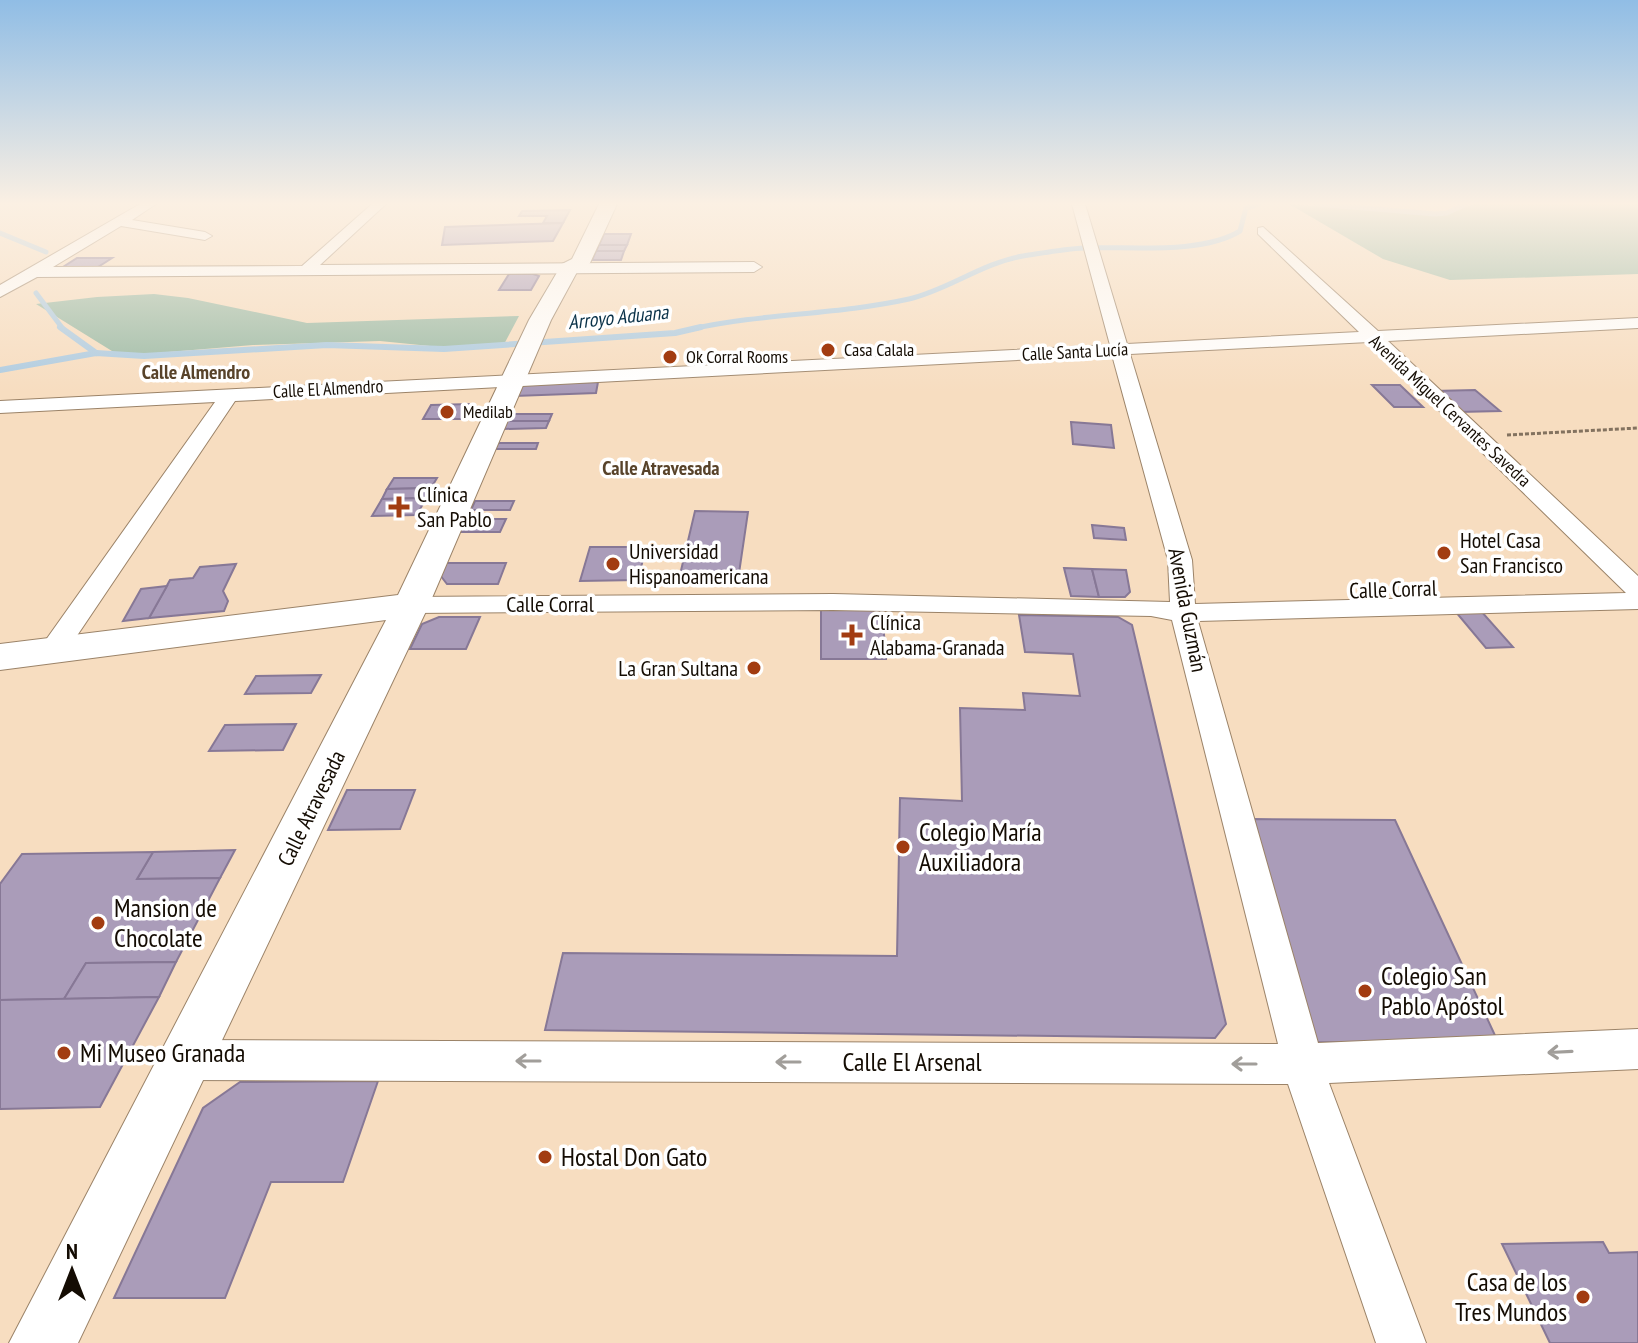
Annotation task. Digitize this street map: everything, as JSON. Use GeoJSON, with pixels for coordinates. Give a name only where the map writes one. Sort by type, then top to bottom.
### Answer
{"type":"FeatureCollection","features":[{"type":"Feature","properties":{"kind":"street"},"geometry":{"type":"LineString","coordinates":[[0,292],[44,267]]}},
{"type":"Feature","properties":{"kind":"street"},"geometry":{"type":"LineString","coordinates":[[304,272],[310,267]]}},
{"type":"Feature","properties":{"kind":"street","name":"Calle Atravesada"},"geometry":{"type":"LineString","coordinates":[[43,1343],[411,605],[526,350],[568,269],[573,267]]}},
{"type":"Feature","properties":{"kind":"street"},"geometry":{"type":"LineString","coordinates":[[0,278],[30,275],[754,267]]}},
{"type":"Feature","properties":{"kind":"street","name":"Avenida Guzmán"},"geometry":{"type":"LineString","coordinates":[[1096,267],[1180,560],[1184,604],[1314,1104],[1401,1343]]}},
{"type":"Feature","properties":{"kind":"street","name":"Avenida Miguel Cervantes Savedra"},"geometry":{"type":"LineString","coordinates":[[1300,267],[1636,589]]}},
{"type":"Feature","properties":{"kind":"street","name":"Calle Santa Lucía"},"geometry":{"type":"LineString","coordinates":[[526,350],[1120,350],[1638,323]]}},
{"type":"Feature","properties":{"kind":"street","name":"Calle El Almendro"},"geometry":{"type":"LineString","coordinates":[[0,407],[229,395],[526,350]]}},
{"type":"Feature","properties":{"kind":"street"},"geometry":{"type":"LineString","coordinates":[[52,651],[229,395]]}},
{"type":"Feature","properties":{"kind":"street","name":"Calle Corral"},"geometry":{"type":"LineString","coordinates":[[0,657],[411,605],[833,602],[1151,608],[1184,604],[1636,589]]}},
{"type":"Feature","properties":{"kind":"street","name":"Calle El Arsenal"},"geometry":{"type":"LineString","coordinates":[[186,1060],[1304,1064],[1638,1049]]}},
{"type":"Feature","properties":{"kind":"path"},"geometry":{"type":"LineString","coordinates":[[1478,436],[1638,428]]}},
{"type":"Feature","properties":{"kind":"green space"},"geometry":{"type":"Polygon","coordinates":[[[1407,267],[1638,267],[1638,274],[1450,280],[1407,267]]]}},
{"type":"Feature","properties":{"kind":"green space"},"geometry":{"type":"Polygon","coordinates":[[[154,294],[188,298],[307,323],[519,316],[502,348],[450,348],[380,341],[253,345],[120,356],[36,304],[154,294]]]}},
{"type":"Feature","properties":{"kind":"building"},"geometry":{"type":"Polygon","coordinates":[[[509,274],[539,276],[531,290],[499,290],[509,274]]]}},
{"type":"Feature","properties":{"kind":"building"},"geometry":{"type":"Polygon","coordinates":[[[598,382],[596,393],[515,396],[517,388],[526,384],[598,382]]]}},
{"type":"Feature","properties":{"kind":"building"},"geometry":{"type":"Polygon","coordinates":[[[1372,385],[1400,385],[1423,407],[1394,407],[1372,385]]]}},
{"type":"Feature","properties":{"kind":"building"},"geometry":{"type":"Polygon","coordinates":[[[1475,390],[1500,411],[1458,412],[1435,391],[1475,390]]]}},
{"type":"Feature","properties":{"kind":"building","name":"Medilab"},"geometry":{"type":"Polygon","coordinates":[[[471,404],[464,419],[423,419],[431,405],[471,404]]]}},
{"type":"Feature","properties":{"kind":"building"},"geometry":{"type":"Polygon","coordinates":[[[510,414],[552,414],[549,421],[507,421],[510,414]]]}},
{"type":"Feature","properties":{"kind":"building"},"geometry":{"type":"Polygon","coordinates":[[[507,421],[549,421],[546,428],[503,429],[507,421]]]}},
{"type":"Feature","properties":{"kind":"building"},"geometry":{"type":"Polygon","coordinates":[[[1071,422],[1111,425],[1114,448],[1073,444],[1071,422]]]}},
{"type":"Feature","properties":{"kind":"building"},"geometry":{"type":"Polygon","coordinates":[[[497,443],[538,443],[536,449],[494,449],[497,443]]]}},
{"type":"Feature","properties":{"kind":"building"},"geometry":{"type":"Polygon","coordinates":[[[394,478],[437,478],[431,488],[387,489],[394,478]]]}},
{"type":"Feature","properties":{"kind":"building"},"geometry":{"type":"Polygon","coordinates":[[[431,488],[426,498],[382,499],[387,489],[431,488]]]}},
{"type":"Feature","properties":{"kind":"building","name":"Clínica San Pablo"},"geometry":{"type":"Polygon","coordinates":[[[426,498],[417,515],[372,516],[382,499],[426,498]]]}},
{"type":"Feature","properties":{"kind":"building"},"geometry":{"type":"Polygon","coordinates":[[[475,501],[514,501],[510,510],[471,510],[475,501]]]}},
{"type":"Feature","properties":{"kind":"building"},"geometry":{"type":"Polygon","coordinates":[[[695,511],[748,512],[738,580],[679,579],[695,511]]]}},
{"type":"Feature","properties":{"kind":"building"},"geometry":{"type":"Polygon","coordinates":[[[464,519],[506,519],[500,532],[458,532],[464,519]]]}},
{"type":"Feature","properties":{"kind":"building"},"geometry":{"type":"Polygon","coordinates":[[[1092,525],[1124,528],[1126,540],[1094,538],[1092,525]]]}},
{"type":"Feature","properties":{"kind":"building","name":"Universidad Hispanoamericana"},"geometry":{"type":"Polygon","coordinates":[[[590,547],[646,547],[638,580],[580,581],[590,547]]]}},
{"type":"Feature","properties":{"kind":"building"},"geometry":{"type":"Polygon","coordinates":[[[446,563],[506,563],[498,584],[447,584],[440,575],[446,563]]]}},
{"type":"Feature","properties":{"kind":"building"},"geometry":{"type":"Polygon","coordinates":[[[236,564],[223,591],[228,601],[224,611],[149,618],[170,580],[193,578],[200,567],[236,564]]]}},
{"type":"Feature","properties":{"kind":"building"},"geometry":{"type":"Polygon","coordinates":[[[1064,568],[1092,569],[1099,597],[1071,596],[1064,568]]]}},
{"type":"Feature","properties":{"kind":"building"},"geometry":{"type":"Polygon","coordinates":[[[1092,569],[1126,570],[1130,592],[1125,597],[1099,597],[1092,569]]]}},
{"type":"Feature","properties":{"kind":"building"},"geometry":{"type":"Polygon","coordinates":[[[167,586],[149,618],[123,621],[141,589],[167,586]]]}},
{"type":"Feature","properties":{"kind":"building","name":"Clínica Alabama-Granada"},"geometry":{"type":"Polygon","coordinates":[[[821,610],[882,610],[886,659],[821,659],[821,610]]]}},
{"type":"Feature","properties":{"kind":"building"},"geometry":{"type":"Polygon","coordinates":[[[1455,611],[1481,611],[1513,647],[1486,648],[1455,611]]]}},
{"type":"Feature","properties":{"kind":"building"},"geometry":{"type":"Polygon","coordinates":[[[1019,615],[1118,617],[1132,625],[1226,1024],[1215,1038],[545,1030],[563,953],[897,956],[900,798],[962,801],[960,708],[1025,710],[1023,693],[1080,696],[1073,654],[1025,652],[1019,615]]]}},
{"type":"Feature","properties":{"kind":"building"},"geometry":{"type":"Polygon","coordinates":[[[439,617],[480,617],[466,649],[410,649],[422,624],[439,617]]]}},
{"type":"Feature","properties":{"kind":"building"},"geometry":{"type":"Polygon","coordinates":[[[321,675],[311,693],[245,694],[256,676],[321,675]]]}},
{"type":"Feature","properties":{"kind":"building"},"geometry":{"type":"Polygon","coordinates":[[[296,724],[283,750],[209,751],[225,725],[296,724]]]}},
{"type":"Feature","properties":{"kind":"building"},"geometry":{"type":"Polygon","coordinates":[[[347,790],[415,790],[400,829],[328,830],[347,790]]]}},
{"type":"Feature","properties":{"kind":"building"},"geometry":{"type":"Polygon","coordinates":[[[1252,819],[1395,820],[1499,1044],[1314,1042],[1252,819]]]}},
{"type":"Feature","properties":{"kind":"building"},"geometry":{"type":"Polygon","coordinates":[[[235,850],[220,878],[137,879],[153,852],[235,850]]]}},
{"type":"Feature","properties":{"kind":"building","name":"Mansion de Chocolate"},"geometry":{"type":"Polygon","coordinates":[[[153,852],[137,879],[220,878],[176,962],[86,963],[64,999],[0,1000],[0,884],[22,854],[153,852]]]}},
{"type":"Feature","properties":{"kind":"building"},"geometry":{"type":"Polygon","coordinates":[[[176,962],[159,997],[64,999],[86,963],[176,962]]]}},
{"type":"Feature","properties":{"kind":"building","name":"Mi Museo Granada"},"geometry":{"type":"Polygon","coordinates":[[[159,997],[100,1107],[0,1109],[0,1000],[159,997]]]}},
{"type":"Feature","properties":{"kind":"building"},"geometry":{"type":"Polygon","coordinates":[[[378,1081],[343,1182],[271,1182],[225,1298],[114,1298],[203,1108],[240,1082],[378,1081]]]}},
{"type":"Feature","properties":{"kind":"building","name":"Casa de los Tres Mundos"},"geometry":{"type":"Polygon","coordinates":[[[1603,1242],[1609,1253],[1638,1252],[1638,1343],[1550,1343],[1502,1244],[1603,1242]]]}},
{"type":"Feature","properties":{"kind":"waterway","name":"Arroyo Aduana"},"geometry":{"type":"LineString","coordinates":[[694,329],[909,299],[987,267]]}},
{"type":"Feature","properties":{"kind":"waterway"},"geometry":{"type":"LineString","coordinates":[[36,293],[63,329]]}},
{"type":"Feature","properties":{"kind":"waterway"},"geometry":{"type":"LineString","coordinates":[[60,327],[96,353]]}},
{"type":"Feature","properties":{"kind":"waterway","name":"Arroyo Aduana"},"geometry":{"type":"LineString","coordinates":[[694,329],[701,327]]}},
{"type":"Feature","properties":{"kind":"waterway","name":"Arroyo Aduana"},"geometry":{"type":"LineString","coordinates":[[96,353],[144,356],[327,345],[444,349],[675,333],[694,329]]}},
{"type":"Feature","properties":{"kind":"waterway","name":"Arroyo Aduana"},"geometry":{"type":"LineString","coordinates":[[0,370],[96,353]]}},
{"type":"Feature","properties":{"kind":"place","name":"Casa Calala"},"geometry":{"type":"Point","coordinates":[828,350]}},
{"type":"Feature","properties":{"kind":"place","name":"Ok Corral Rooms"},"geometry":{"type":"Point","coordinates":[670,357]}},
{"type":"Feature","properties":{"kind":"place","name":"Medilab"},"geometry":{"type":"Point","coordinates":[447,412]}},
{"type":"Feature","properties":{"kind":"place","name":"Clínica San Pablo"},"geometry":{"type":"Point","coordinates":[399,507]}},
{"type":"Feature","properties":{"kind":"place","name":"Hotel Casa San Francisco"},"geometry":{"type":"Point","coordinates":[1444,553]}},
{"type":"Feature","properties":{"kind":"place","name":"Universidad Hispanoamericana"},"geometry":{"type":"Point","coordinates":[613,564]}},
{"type":"Feature","properties":{"kind":"place","name":"Clínica Alabama-Granada"},"geometry":{"type":"Point","coordinates":[852,635]}},
{"type":"Feature","properties":{"kind":"place","name":"La Gran Sultana"},"geometry":{"type":"Point","coordinates":[754,668]}},
{"type":"Feature","properties":{"kind":"place","name":"Colegio María Auxiliadora"},"geometry":{"type":"Point","coordinates":[903,847]}},
{"type":"Feature","properties":{"kind":"place","name":"Mansion de Chocolate"},"geometry":{"type":"Point","coordinates":[98,923]}},
{"type":"Feature","properties":{"kind":"place","name":"Colegio San Pablo Apóstol"},"geometry":{"type":"Point","coordinates":[1365,991]}},
{"type":"Feature","properties":{"kind":"place","name":"Mi Museo Granada"},"geometry":{"type":"Point","coordinates":[64,1053]}},
{"type":"Feature","properties":{"kind":"place","name":"Hostal Don Gato"},"geometry":{"type":"Point","coordinates":[545,1157]}},
{"type":"Feature","properties":{"kind":"place","name":"Casa de los Tres Mundos"},"geometry":{"type":"Point","coordinates":[1583,1297]}},
{"type":"Feature","properties":{"kind":"district","name":"Calle Almendro"},"geometry":{"type":"Point","coordinates":[196,372]}},
{"type":"Feature","properties":{"kind":"district","name":"Calle Atravesada"},"geometry":{"type":"Point","coordinates":[661,468]}}]}
